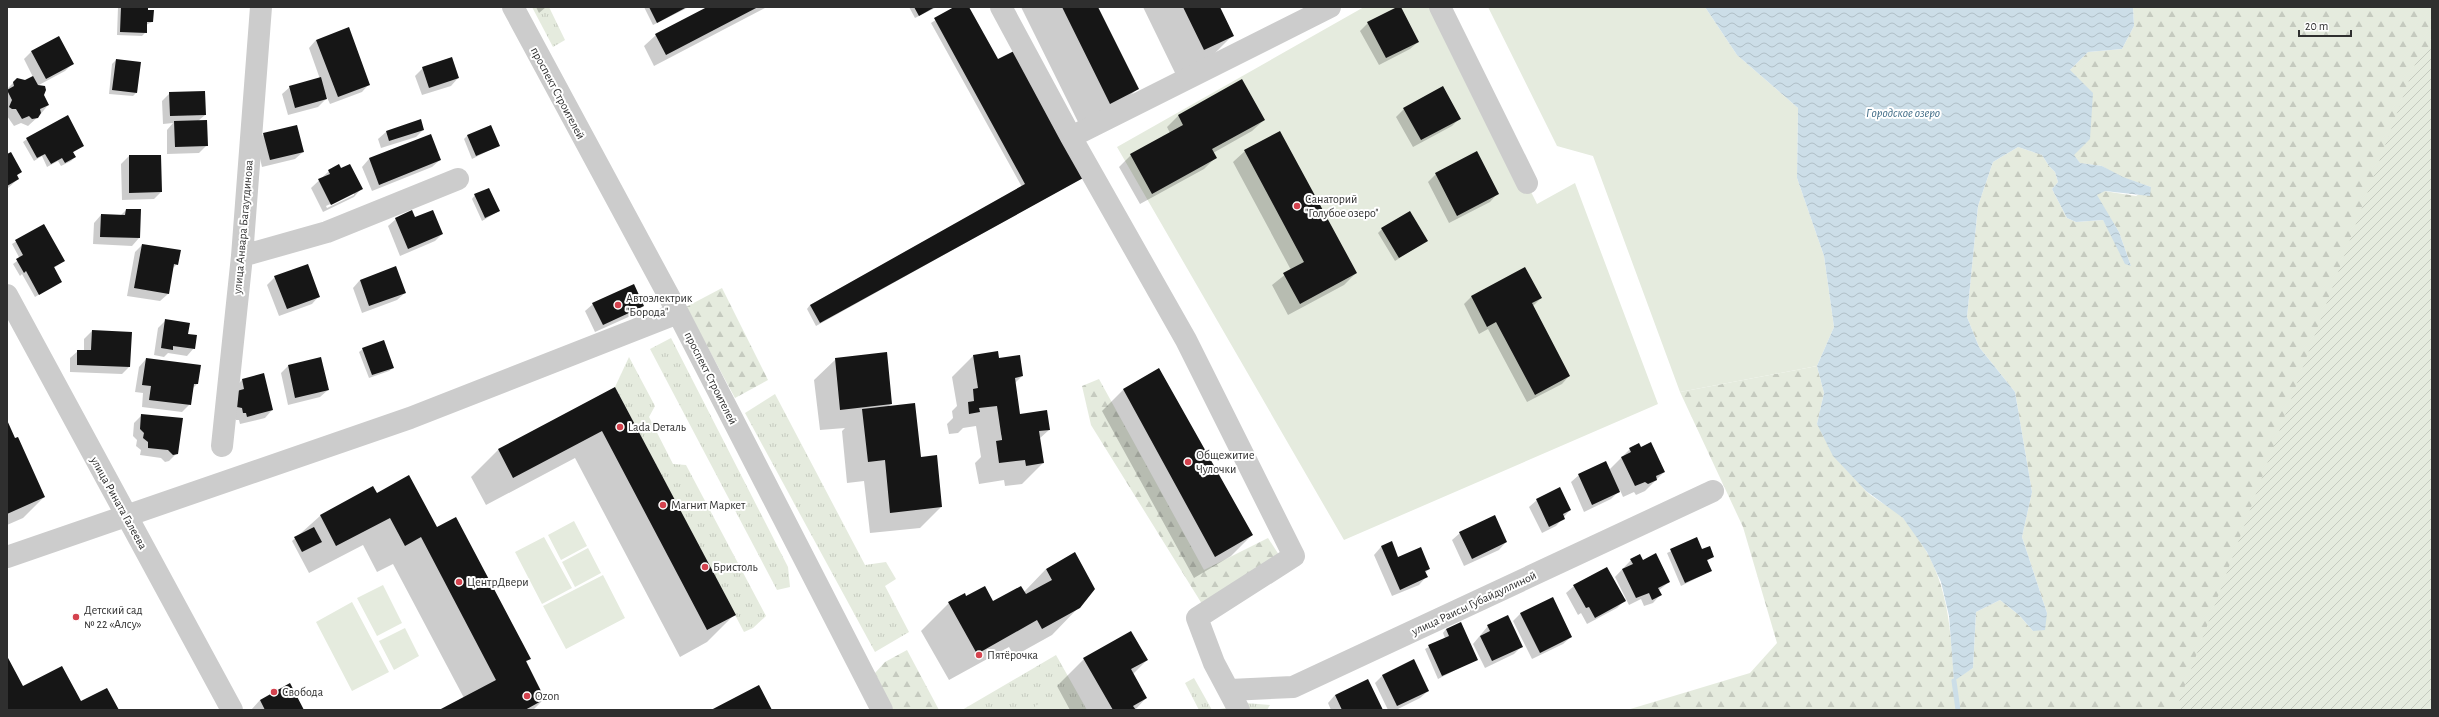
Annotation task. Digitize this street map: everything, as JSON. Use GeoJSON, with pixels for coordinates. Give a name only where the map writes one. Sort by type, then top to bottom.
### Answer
{"type":"FeatureCollection","features":[{"type":"Feature","properties":{"kind":"street","name":"улица Анвара Багаутдинова"},"geometry":{"type":"LineString","coordinates":[[222,446],[242,256],[261,7]]}},
{"type":"Feature","properties":{"kind":"street","name":"проспект Строителей"},"geometry":{"type":"LineString","coordinates":[[513,7],[678,313],[882,710]]}},
{"type":"Feature","properties":{"kind":"street"},"geometry":{"type":"LineString","coordinates":[[1002,7],[1071,137],[1186,340],[1294,556],[1197,618],[1214,663],[1230,690],[1239,710]]}},
{"type":"Feature","properties":{"kind":"street"},"geometry":{"type":"LineString","coordinates":[[1071,137],[1330,7]]}},
{"type":"Feature","properties":{"kind":"street"},"geometry":{"type":"LineString","coordinates":[[1440,7],[1527,183]]}},
{"type":"Feature","properties":{"kind":"street"},"geometry":{"type":"LineString","coordinates":[[242,256],[328,232],[458,179]]}},
{"type":"Feature","properties":{"kind":"street","name":"улица Рината Галеева"},"geometry":{"type":"LineString","coordinates":[[7,295],[232,710]]}},
{"type":"Feature","properties":{"kind":"street"},"geometry":{"type":"LineString","coordinates":[[7,557],[410,418],[678,313]]}},
{"type":"Feature","properties":{"kind":"street","name":"улица Раисы Губайдуллиной"},"geometry":{"type":"LineString","coordinates":[[1230,690],[1293,687],[1713,491]]}},
{"type":"Feature","properties":{"kind":"green space"},"geometry":{"type":"Polygon","coordinates":[[[532,7],[549,7],[565,40],[553,47],[532,7]]]}},
{"type":"Feature","properties":{"kind":"green space"},"geometry":{"type":"Polygon","coordinates":[[[1364,7],[1439,7],[1537,204],[1575,183],[1658,404],[1344,540],[1117,147],[1364,7]]]}},
{"type":"Feature","properties":{"kind":"green space"},"geometry":{"type":"Polygon","coordinates":[[[1488,7],[1705,7],[1737,55],[1798,108],[1797,178],[1824,256],[1834,327],[1817,366],[1680,392],[1593,156],[1557,146],[1488,7]]]}},
{"type":"Feature","properties":{"kind":"green space"},"geometry":{"type":"Polygon","coordinates":[[[2133,7],[2432,7],[2432,710],[1627,710],[1750,673],[1777,643],[1743,527],[1680,392],[1817,366],[1824,393],[1817,424],[1865,490],[1904,519],[1918,538],[1938,576],[1948,615],[1954,680],[1973,668],[1976,612],[2000,600],[2019,615],[2033,631],[2047,613],[2022,537],[2032,492],[2015,392],[1979,347],[1967,317],[1978,206],[1993,162],[2018,147],[2042,155],[2055,172],[2058,182],[2052,189],[2067,218],[2076,222],[2103,220],[2131,266],[2119,232],[2096,195],[2104,191],[2136,196],[2151,187],[2116,175],[2102,166],[2080,163],[2073,155],[2070,70],[2088,52],[2122,49],[2134,26],[2133,7]]]}},
{"type":"Feature","properties":{"kind":"green space"},"geometry":{"type":"Polygon","coordinates":[[[2432,49],[2432,710],[2176,710],[2420,51],[2432,49]]]}},
{"type":"Feature","properties":{"kind":"green space"},"geometry":{"type":"Polygon","coordinates":[[[722,288],[768,380],[735,398],[686,307],[722,288]]]}},
{"type":"Feature","properties":{"kind":"green space"},"geometry":{"type":"Polygon","coordinates":[[[671,338],[788,567],[790,587],[777,590],[650,349],[671,338]]]}},
{"type":"Feature","properties":{"kind":"green space"},"geometry":{"type":"Polygon","coordinates":[[[629,357],[655,406],[649,417],[673,464],[686,465],[766,616],[753,628],[744,632],[615,387],[629,357]]]}},
{"type":"Feature","properties":{"kind":"green space"},"geometry":{"type":"Polygon","coordinates":[[[1099,379],[1204,570],[1268,538],[1281,558],[1202,604],[1091,425],[1082,386],[1099,379]]]}},
{"type":"Feature","properties":{"kind":"green space"},"geometry":{"type":"Polygon","coordinates":[[[775,394],[865,565],[886,562],[896,579],[885,586],[909,632],[875,652],[745,413],[775,394]]]}},
{"type":"Feature","properties":{"kind":"green space"},"geometry":{"type":"Polygon","coordinates":[[[574,521],[587,546],[561,560],[548,535],[574,521]]]}},
{"type":"Feature","properties":{"kind":"green space"},"geometry":{"type":"Polygon","coordinates":[[[544,537],[572,588],[542,604],[515,552],[544,537]]]}},
{"type":"Feature","properties":{"kind":"green space"},"geometry":{"type":"Polygon","coordinates":[[[588,548],[601,573],[575,587],[562,562],[588,548]]]}},
{"type":"Feature","properties":{"kind":"green space"},"geometry":{"type":"Polygon","coordinates":[[[603,575],[625,618],[566,649],[543,606],[603,575]]]}},
{"type":"Feature","properties":{"kind":"green space"},"geometry":{"type":"Polygon","coordinates":[[[383,585],[402,623],[377,636],[357,598],[383,585]]]}},
{"type":"Feature","properties":{"kind":"green space"},"geometry":{"type":"Polygon","coordinates":[[[352,602],[389,672],[352,691],[316,622],[352,602]]]}},
{"type":"Feature","properties":{"kind":"green space"},"geometry":{"type":"Polygon","coordinates":[[[405,628],[419,656],[394,670],[379,641],[405,628]]]}},
{"type":"Feature","properties":{"kind":"green space"},"geometry":{"type":"Polygon","coordinates":[[[907,650],[939,710],[893,710],[875,673],[885,662],[907,650]]]}},
{"type":"Feature","properties":{"kind":"green space"},"geometry":{"type":"Polygon","coordinates":[[[1056,655],[1087,710],[962,710],[1056,655]]]}},
{"type":"Feature","properties":{"kind":"green space"},"geometry":{"type":"Polygon","coordinates":[[[1194,678],[1212,710],[1199,710],[1185,683],[1194,678]]]}},
{"type":"Feature","properties":{"kind":"green space"},"geometry":{"type":"Polygon","coordinates":[[[1063,691],[1074,710],[1038,710],[1035,706],[1063,691]]]}},
{"type":"Feature","properties":{"kind":"green space"},"geometry":{"type":"Polygon","coordinates":[[[1246,703],[1270,705],[1267,710],[1249,710],[1246,703]]]}},
{"type":"Feature","properties":{"kind":"green space"},"geometry":{"type":"Polygon","coordinates":[[[1227,708],[1228,710],[1212,710],[1227,708]]]}},
{"type":"Feature","properties":{"kind":"water","name":"Городское озеро"},"geometry":{"type":"Polygon","coordinates":[[[1705,7],[2133,7],[2134,26],[2122,49],[2088,52],[2070,70],[2093,93],[2090,139],[2074,155],[2080,163],[2102,166],[2123,177],[2151,187],[2150,196],[2105,191],[2097,195],[2119,232],[2131,266],[2125,264],[2103,220],[2076,222],[2067,218],[2052,189],[2058,182],[2055,172],[2042,155],[2018,147],[1993,162],[1978,206],[1967,317],[1979,347],[2015,392],[2032,492],[2022,537],[2047,613],[2045,630],[2033,631],[2019,615],[2000,600],[1976,612],[1973,668],[1954,681],[1949,616],[1941,582],[1927,552],[1903,518],[1866,491],[1833,456],[1817,424],[1824,393],[1817,366],[1834,327],[1824,256],[1797,178],[1798,108],[1737,55],[1705,7]]]}},
{"type":"Feature","properties":{"kind":"building"},"geometry":{"type":"Polygon","coordinates":[[[121,7],[148,7],[148,10],[154,10],[153,22],[147,22],[147,33],[120,32],[121,7]]]}},
{"type":"Feature","properties":{"kind":"building"},"geometry":{"type":"Polygon","coordinates":[[[649,7],[687,7],[657,23],[649,7]]]}},
{"type":"Feature","properties":{"kind":"building"},"geometry":{"type":"Polygon","coordinates":[[[707,7],[758,7],[666,55],[655,34],[707,7]]]}},
{"type":"Feature","properties":{"kind":"building"},"geometry":{"type":"Polygon","coordinates":[[[914,7],[935,7],[919,16],[914,7]]]}},
{"type":"Feature","properties":{"kind":"building"},"geometry":{"type":"Polygon","coordinates":[[[954,7],[969,7],[998,59],[1016,50],[1085,177],[820,323],[810,305],[1025,184],[934,18],[954,7]]]}},
{"type":"Feature","properties":{"kind":"building"},"geometry":{"type":"Polygon","coordinates":[[[1062,7],[1098,7],[1139,89],[1110,104],[1062,7]]]}},
{"type":"Feature","properties":{"kind":"building"},"geometry":{"type":"Polygon","coordinates":[[[1183,7],[1220,7],[1234,36],[1204,50],[1183,7]]]}},
{"type":"Feature","properties":{"kind":"building"},"geometry":{"type":"Polygon","coordinates":[[[1397,7],[1401,7],[1419,42],[1386,58],[1367,22],[1397,7]]]}},
{"type":"Feature","properties":{"kind":"building"},"geometry":{"type":"Polygon","coordinates":[[[349,27],[370,85],[338,97],[316,40],[349,27]]]}},
{"type":"Feature","properties":{"kind":"building"},"geometry":{"type":"Polygon","coordinates":[[[59,36],[74,64],[46,79],[31,51],[59,36]]]}},
{"type":"Feature","properties":{"kind":"building"},"geometry":{"type":"Polygon","coordinates":[[[452,57],[459,78],[429,88],[422,67],[452,57]]]}},
{"type":"Feature","properties":{"kind":"building"},"geometry":{"type":"Polygon","coordinates":[[[116,59],[141,62],[137,93],[112,90],[116,59]]]}},
{"type":"Feature","properties":{"kind":"building"},"geometry":{"type":"Polygon","coordinates":[[[33,76],[38,85],[45,86],[46,90],[44,95],[49,105],[40,109],[41,113],[38,118],[32,119],[29,116],[22,119],[16,109],[9,107],[12,100],[7,90],[14,86],[13,82],[17,78],[25,80],[33,76]]]}},
{"type":"Feature","properties":{"kind":"building"},"geometry":{"type":"Polygon","coordinates":[[[321,77],[327,99],[295,108],[289,86],[321,77]]]}},
{"type":"Feature","properties":{"kind":"building"},"geometry":{"type":"Polygon","coordinates":[[[1242,79],[1265,120],[1212,149],[1217,158],[1152,194],[1130,154],[1183,125],[1178,115],[1242,79]]]}},
{"type":"Feature","properties":{"kind":"building"},"geometry":{"type":"Polygon","coordinates":[[[1443,86],[1461,119],[1421,140],[1403,108],[1443,86]]]}},
{"type":"Feature","properties":{"kind":"building"},"geometry":{"type":"Polygon","coordinates":[[[205,91],[206,115],[170,116],[169,92],[205,91]]]}},
{"type":"Feature","properties":{"kind":"building"},"geometry":{"type":"Polygon","coordinates":[[[68,115],[84,146],[73,152],[76,157],[65,163],[62,158],[51,164],[45,154],[37,158],[26,138],[68,115]]]}},
{"type":"Feature","properties":{"kind":"building"},"geometry":{"type":"Polygon","coordinates":[[[421,119],[424,130],[389,141],[386,131],[421,119]]]}},
{"type":"Feature","properties":{"kind":"building"},"geometry":{"type":"Polygon","coordinates":[[[207,120],[208,146],[175,147],[174,121],[207,120]]]}},
{"type":"Feature","properties":{"kind":"building"},"geometry":{"type":"Polygon","coordinates":[[[297,125],[304,152],[270,160],[263,133],[297,125]]]}},
{"type":"Feature","properties":{"kind":"building"},"geometry":{"type":"Polygon","coordinates":[[[491,125],[500,146],[476,156],[467,135],[491,125]]]}},
{"type":"Feature","properties":{"kind":"building","name":"Санаторий \"Голубое озеро\""},"geometry":{"type":"Polygon","coordinates":[[[1280,131],[1357,273],[1300,304],[1283,273],[1304,262],[1244,150],[1280,131]]]}},
{"type":"Feature","properties":{"kind":"building"},"geometry":{"type":"Polygon","coordinates":[[[431,134],[441,160],[379,185],[369,158],[431,134]]]}},
{"type":"Feature","properties":{"kind":"building"},"geometry":{"type":"Polygon","coordinates":[[[1477,151],[1499,194],[1457,216],[1435,173],[1477,151]]]}},
{"type":"Feature","properties":{"kind":"building"},"geometry":{"type":"Polygon","coordinates":[[[11,152],[22,172],[17,175],[19,179],[7,186],[7,154],[11,152]]]}},
{"type":"Feature","properties":{"kind":"building"},"geometry":{"type":"Polygon","coordinates":[[[129,155],[161,155],[162,192],[129,193],[129,155]]]}},
{"type":"Feature","properties":{"kind":"building"},"geometry":{"type":"Polygon","coordinates":[[[339,164],[341,168],[350,164],[363,189],[331,205],[318,179],[330,174],[328,170],[339,164]]]}},
{"type":"Feature","properties":{"kind":"building"},"geometry":{"type":"Polygon","coordinates":[[[489,188],[500,211],[485,218],[474,194],[489,188]]]}},
{"type":"Feature","properties":{"kind":"building"},"geometry":{"type":"Polygon","coordinates":[[[126,209],[141,209],[140,238],[100,237],[101,214],[125,215],[126,209]]]}},
{"type":"Feature","properties":{"kind":"building"},"geometry":{"type":"Polygon","coordinates":[[[412,210],[415,217],[433,210],[443,234],[408,249],[395,218],[412,210]]]}},
{"type":"Feature","properties":{"kind":"building"},"geometry":{"type":"Polygon","coordinates":[[[1410,211],[1428,241],[1399,258],[1381,228],[1410,211]]]}},
{"type":"Feature","properties":{"kind":"building"},"geometry":{"type":"Polygon","coordinates":[[[44,224],[65,261],[54,267],[62,282],[39,295],[26,271],[24,273],[16,259],[23,255],[15,240],[44,224]]]}},
{"type":"Feature","properties":{"kind":"building"},"geometry":{"type":"Polygon","coordinates":[[[142,244],[181,250],[178,265],[174,264],[169,294],[134,288],[142,244]]]}},
{"type":"Feature","properties":{"kind":"building"},"geometry":{"type":"Polygon","coordinates":[[[308,264],[320,297],[287,309],[274,276],[308,264]]]}},
{"type":"Feature","properties":{"kind":"building"},"geometry":{"type":"Polygon","coordinates":[[[396,266],[406,293],[369,306],[360,280],[396,266]]]}},
{"type":"Feature","properties":{"kind":"building"},"geometry":{"type":"Polygon","coordinates":[[[1525,267],[1542,298],[1532,303],[1570,376],[1535,395],[1496,322],[1487,327],[1471,296],[1525,267]]]}},
{"type":"Feature","properties":{"kind":"building","name":"Автоэлектрик \"Борода\""},"geometry":{"type":"Polygon","coordinates":[[[634,284],[644,306],[603,325],[592,303],[634,284]]]}},
{"type":"Feature","properties":{"kind":"building"},"geometry":{"type":"Polygon","coordinates":[[[165,319],[190,323],[188,334],[197,335],[195,349],[173,346],[173,350],[161,348],[165,319]]]}},
{"type":"Feature","properties":{"kind":"building"},"geometry":{"type":"Polygon","coordinates":[[[92,330],[132,332],[130,367],[77,365],[77,350],[91,350],[92,330]]]}},
{"type":"Feature","properties":{"kind":"building"},"geometry":{"type":"Polygon","coordinates":[[[384,340],[394,368],[372,375],[362,348],[384,340]]]}},
{"type":"Feature","properties":{"kind":"building"},"geometry":{"type":"Polygon","coordinates":[[[998,351],[999,358],[1020,355],[1023,376],[1015,378],[1020,414],[1047,410],[1050,430],[1039,431],[1044,463],[1026,466],[1025,460],[999,463],[996,441],[1002,440],[997,406],[979,408],[980,412],[969,414],[968,402],[974,401],[973,389],[978,388],[973,355],[998,351]]]}},
{"type":"Feature","properties":{"kind":"building"},"geometry":{"type":"Polygon","coordinates":[[[887,352],[892,404],[840,410],[835,358],[887,352]]]}},
{"type":"Feature","properties":{"kind":"building"},"geometry":{"type":"Polygon","coordinates":[[[321,357],[329,390],[295,398],[288,365],[321,357]]]}},
{"type":"Feature","properties":{"kind":"building"},"geometry":{"type":"Polygon","coordinates":[[[146,358],[201,365],[198,384],[194,384],[191,405],[149,400],[151,386],[142,385],[146,358]]]}},
{"type":"Feature","properties":{"kind":"building","name":"Общежитие Чулочки"},"geometry":{"type":"Polygon","coordinates":[[[1159,368],[1253,535],[1215,557],[1123,389],[1159,368]]]}},
{"type":"Feature","properties":{"kind":"building"},"geometry":{"type":"Polygon","coordinates":[[[264,373],[273,410],[247,417],[246,413],[243,413],[242,408],[237,407],[235,397],[237,391],[244,389],[242,379],[264,373]]]}},
{"type":"Feature","properties":{"kind":"building"},"geometry":{"type":"Polygon","coordinates":[[[615,387],[736,615],[707,630],[602,431],[513,478],[498,449],[615,387]]]}},
{"type":"Feature","properties":{"kind":"building"},"geometry":{"type":"Polygon","coordinates":[[[915,403],[921,457],[937,455],[942,507],[890,513],[885,460],[868,462],[862,409],[915,403]]]}},
{"type":"Feature","properties":{"kind":"building"},"geometry":{"type":"Polygon","coordinates":[[[141,414],[183,418],[178,454],[173,455],[168,450],[148,448],[148,442],[143,438],[144,433],[140,429],[141,414]]]}},
{"type":"Feature","properties":{"kind":"building"},"geometry":{"type":"Polygon","coordinates":[[[7,420],[15,438],[18,437],[45,497],[7,514],[7,420]]]}},
{"type":"Feature","properties":{"kind":"building"},"geometry":{"type":"Polygon","coordinates":[[[1651,442],[1665,472],[1656,476],[1657,480],[1648,484],[1645,482],[1635,486],[1621,457],[1631,452],[1629,448],[1639,443],[1641,447],[1651,442]]]}},
{"type":"Feature","properties":{"kind":"building"},"geometry":{"type":"Polygon","coordinates":[[[1606,461],[1620,492],[1592,505],[1578,474],[1606,461]]]}},
{"type":"Feature","properties":{"kind":"building"},"geometry":{"type":"Polygon","coordinates":[[[409,475],[437,527],[456,517],[531,659],[526,661],[545,699],[525,710],[439,710],[496,680],[421,537],[405,546],[390,518],[336,546],[320,515],[373,486],[377,493],[409,475]]]}},
{"type":"Feature","properties":{"kind":"building"},"geometry":{"type":"Polygon","coordinates":[[[1560,487],[1571,510],[1563,514],[1565,519],[1549,527],[1536,499],[1560,487]]]}},
{"type":"Feature","properties":{"kind":"building"},"geometry":{"type":"Polygon","coordinates":[[[1495,515],[1507,542],[1472,559],[1459,532],[1495,515]]]}},
{"type":"Feature","properties":{"kind":"building"},"geometry":{"type":"Polygon","coordinates":[[[314,527],[322,542],[302,552],[294,537],[314,527]]]}},
{"type":"Feature","properties":{"kind":"building"},"geometry":{"type":"Polygon","coordinates":[[[1697,537],[1702,549],[1710,546],[1714,557],[1707,560],[1712,571],[1685,583],[1670,549],[1697,537]]]}},
{"type":"Feature","properties":{"kind":"building"},"geometry":{"type":"Polygon","coordinates":[[[1392,541],[1398,557],[1421,547],[1430,569],[1425,571],[1428,577],[1400,590],[1381,546],[1392,541]]]}},
{"type":"Feature","properties":{"kind":"building"},"geometry":{"type":"Polygon","coordinates":[[[1075,552],[1095,589],[1080,608],[1042,629],[1037,620],[977,654],[948,602],[965,593],[966,596],[985,586],[993,601],[1021,586],[1026,594],[1052,580],[1046,569],[1075,552]]]}},
{"type":"Feature","properties":{"kind":"building"},"geometry":{"type":"Polygon","coordinates":[[[1656,553],[1670,582],[1658,588],[1662,595],[1652,600],[1649,593],[1636,598],[1622,569],[1633,564],[1630,559],[1640,554],[1643,560],[1656,553]]]}},
{"type":"Feature","properties":{"kind":"building"},"geometry":{"type":"Polygon","coordinates":[[[1607,567],[1626,601],[1595,618],[1589,607],[1586,608],[1573,585],[1607,567]]]}},
{"type":"Feature","properties":{"kind":"building"},"geometry":{"type":"Polygon","coordinates":[[[1553,597],[1572,637],[1540,653],[1520,613],[1553,597]]]}},
{"type":"Feature","properties":{"kind":"building"},"geometry":{"type":"Polygon","coordinates":[[[1508,615],[1523,647],[1492,661],[1480,636],[1490,631],[1487,625],[1508,615]]]}},
{"type":"Feature","properties":{"kind":"building"},"geometry":{"type":"Polygon","coordinates":[[[1461,622],[1478,660],[1442,676],[1428,645],[1449,636],[1446,629],[1461,622]]]}},
{"type":"Feature","properties":{"kind":"building"},"geometry":{"type":"Polygon","coordinates":[[[1131,631],[1148,660],[1131,669],[1147,698],[1133,706],[1136,710],[1113,710],[1083,658],[1131,631]]]}},
{"type":"Feature","properties":{"kind":"building"},"geometry":{"type":"Polygon","coordinates":[[[7,656],[23,686],[62,666],[81,701],[107,688],[119,710],[7,710],[7,656]]]}},
{"type":"Feature","properties":{"kind":"building"},"geometry":{"type":"Polygon","coordinates":[[[1414,659],[1429,691],[1397,706],[1382,675],[1414,659]]]}},
{"type":"Feature","properties":{"kind":"building"},"geometry":{"type":"Polygon","coordinates":[[[1368,679],[1383,710],[1342,710],[1335,695],[1368,679]]]}},
{"type":"Feature","properties":{"kind":"building"},"geometry":{"type":"Polygon","coordinates":[[[290,683],[304,710],[265,710],[260,700],[290,683]]]}},
{"type":"Feature","properties":{"kind":"building"},"geometry":{"type":"Polygon","coordinates":[[[759,685],[772,710],[711,710],[759,685]]]}},
{"type":"Feature","properties":{"kind":"waterway"},"geometry":{"type":"LineString","coordinates":[[1954,681],[1958,710]]}},
{"type":"Feature","properties":{"kind":"place","name":"Санаторий \"Голубое озеро\""},"geometry":{"type":"Point","coordinates":[1297,206]}},
{"type":"Feature","properties":{"kind":"place","name":"Автоэлектрик \"Борода\""},"geometry":{"type":"Point","coordinates":[618,305]}},
{"type":"Feature","properties":{"kind":"place","name":"Lada Dеталь"},"geometry":{"type":"Point","coordinates":[620,427]}},
{"type":"Feature","properties":{"kind":"place","name":"Общежитие Чулочки"},"geometry":{"type":"Point","coordinates":[1188,462]}},
{"type":"Feature","properties":{"kind":"place","name":"Магнит Маркет"},"geometry":{"type":"Point","coordinates":[663,505]}},
{"type":"Feature","properties":{"kind":"place","name":"Бристоль"},"geometry":{"type":"Point","coordinates":[705,567]}},
{"type":"Feature","properties":{"kind":"place","name":"ЦентрДвери"},"geometry":{"type":"Point","coordinates":[459,582]}},
{"type":"Feature","properties":{"kind":"place","name":"Детский сад № 22 «Алсу»"},"geometry":{"type":"Point","coordinates":[76,617]}},
{"type":"Feature","properties":{"kind":"place","name":"Пятёрочка"},"geometry":{"type":"Point","coordinates":[979,655]}},
{"type":"Feature","properties":{"kind":"place","name":"Свобода"},"geometry":{"type":"Point","coordinates":[274,692]}},
{"type":"Feature","properties":{"kind":"place","name":"Ozon"},"geometry":{"type":"Point","coordinates":[527,696]}}]}
